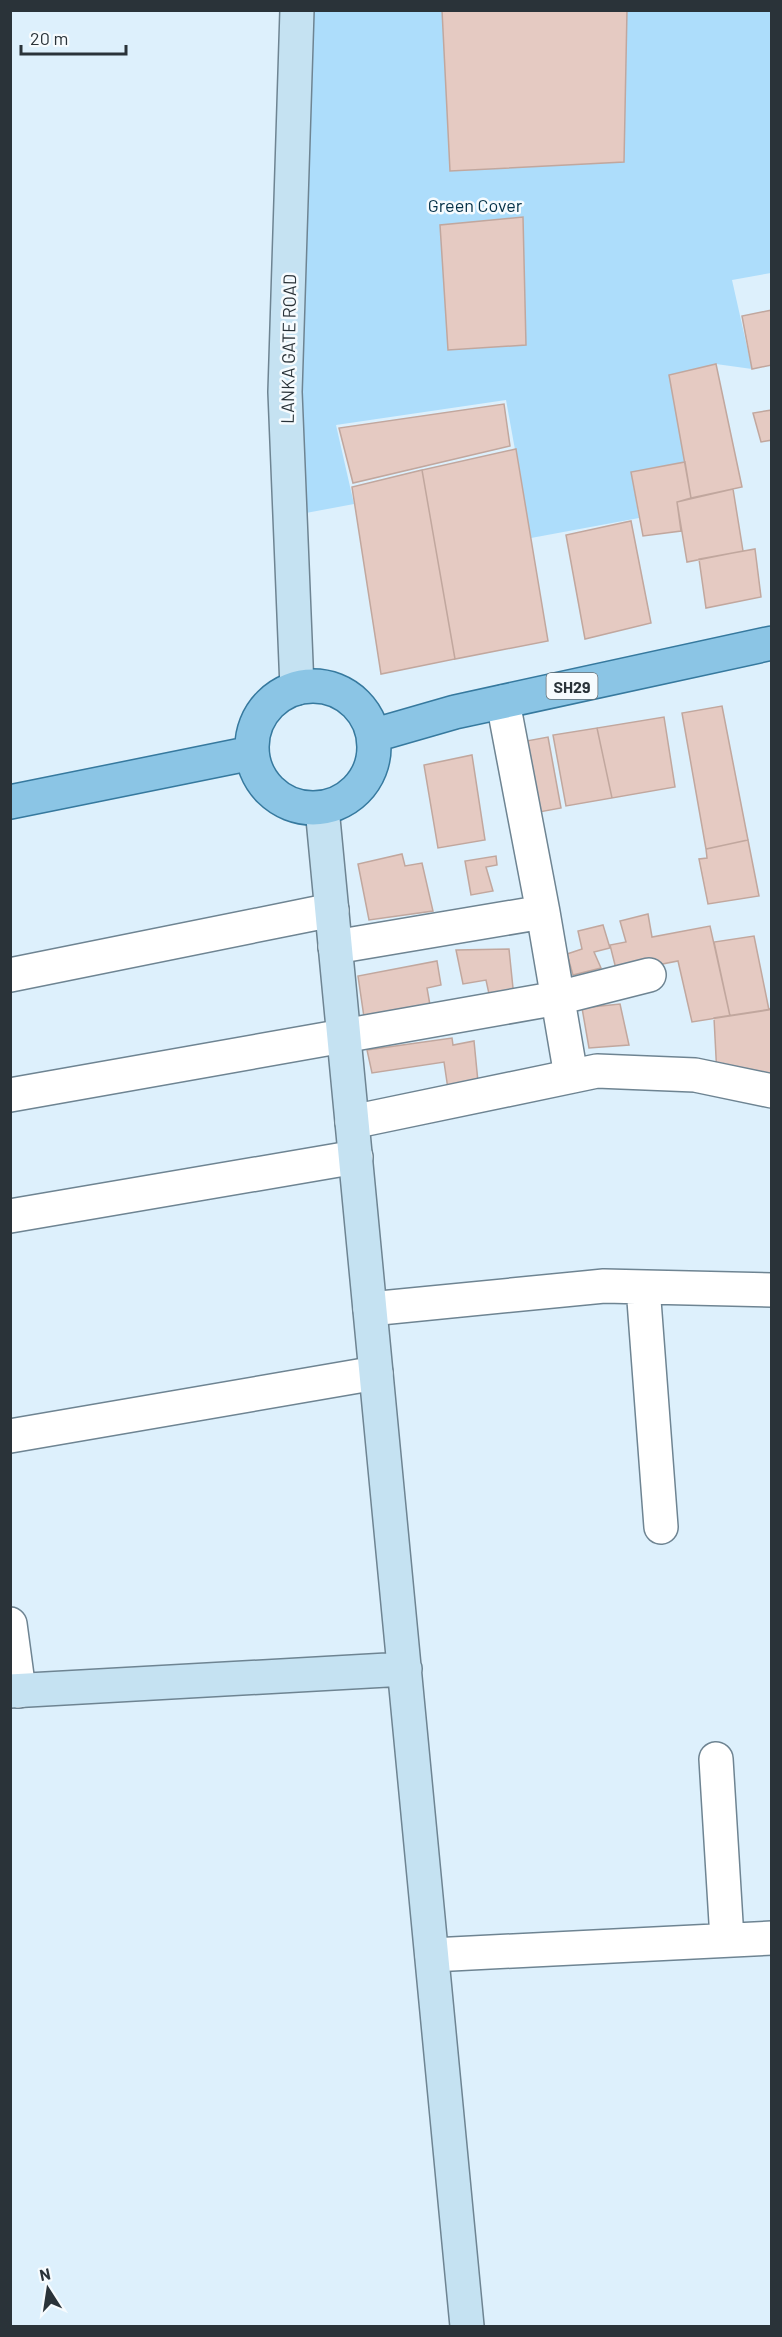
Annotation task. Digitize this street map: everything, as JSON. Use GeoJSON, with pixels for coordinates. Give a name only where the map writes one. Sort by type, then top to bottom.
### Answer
{"type":"FeatureCollection","features":[{"type":"Feature","properties":{"kind":"main road","name":"SH29"},"geometry":{"type":"LineString","coordinates":[[375,735],[503,702],[771,643]]}},
{"type":"Feature","properties":{"kind":"main road"},"geometry":{"type":"LineString","coordinates":[[317,685],[337,690],[354,700],[367,716],[375,735],[375,755],[369,774],[358,791],[342,802],[322,808],[303,808],[283,802],[267,789],[256,773],[252,753],[253,732],[262,712],[277,697],[297,688],[317,685]]}},
{"type":"Feature","properties":{"kind":"main road"},"geometry":{"type":"LineString","coordinates":[[10,802],[252,753]]}},
{"type":"Feature","properties":{"kind":"street","name":"LANKA GATE ROAD"},"geometry":{"type":"LineString","coordinates":[[297,10],[285,392],[297,688]]}},
{"type":"Feature","properties":{"kind":"street"},"geometry":{"type":"LineString","coordinates":[[503,702],[571,1076]]}},
{"type":"Feature","properties":{"kind":"street"},"geometry":{"type":"LineString","coordinates":[[322,808],[466,2326]]}},
{"type":"Feature","properties":{"kind":"street"},"geometry":{"type":"LineString","coordinates":[[10,975],[332,910]]}},
{"type":"Feature","properties":{"kind":"street"},"geometry":{"type":"LineString","coordinates":[[335,947],[543,912]]}},
{"type":"Feature","properties":{"kind":"street"},"geometry":{"type":"LineString","coordinates":[[10,1095],[558,998],[649,975]]}},
{"type":"Feature","properties":{"kind":"street"},"geometry":{"type":"LineString","coordinates":[[352,1122],[597,1071],[695,1075],[771,1091]]}},
{"type":"Feature","properties":{"kind":"street"},"geometry":{"type":"LineString","coordinates":[[10,1216],[356,1157]]}},
{"type":"Feature","properties":{"kind":"street"},"geometry":{"type":"LineString","coordinates":[[370,1309],[604,1286],[771,1290]]}},
{"type":"Feature","properties":{"kind":"street"},"geometry":{"type":"LineString","coordinates":[[643,1287],[662,1527]]}},
{"type":"Feature","properties":{"kind":"street"},"geometry":{"type":"LineString","coordinates":[[10,1436],[376,1373]]}},
{"type":"Feature","properties":{"kind":"street"},"geometry":{"type":"LineString","coordinates":[[10,1624],[15,1691],[405,1669]]}},
{"type":"Feature","properties":{"kind":"street"},"geometry":{"type":"LineString","coordinates":[[716,1759],[727,1939]]}},
{"type":"Feature","properties":{"kind":"street"},"geometry":{"type":"LineString","coordinates":[[432,1955],[771,1938]]}},
{"type":"Feature","properties":{"kind":"green space","name":"Green Cover"},"geometry":{"type":"Polygon","coordinates":[[[301,11],[771,11],[771,273],[732,280],[752,369],[716,364],[669,375],[685,462],[631,472],[639,518],[531,538],[506,400],[336,425],[354,504],[290,516],[301,11]]]}},
{"type":"Feature","properties":{"kind":"building"},"geometry":{"type":"Polygon","coordinates":[[[442,10],[627,10],[624,162],[450,171],[442,10]]]}},
{"type":"Feature","properties":{"kind":"building"},"geometry":{"type":"Polygon","coordinates":[[[523,217],[526,345],[448,350],[440,225],[523,217]]]}},
{"type":"Feature","properties":{"kind":"building"},"geometry":{"type":"Polygon","coordinates":[[[772,310],[772,365],[752,369],[742,316],[772,310]]]}},
{"type":"Feature","properties":{"kind":"building"},"geometry":{"type":"Polygon","coordinates":[[[716,364],[742,487],[691,498],[669,375],[716,364]]]}},
{"type":"Feature","properties":{"kind":"building"},"geometry":{"type":"Polygon","coordinates":[[[504,404],[510,446],[353,483],[339,428],[504,404]]]}},
{"type":"Feature","properties":{"kind":"building"},"geometry":{"type":"Polygon","coordinates":[[[772,410],[772,440],[761,442],[753,413],[772,410]]]}},
{"type":"Feature","properties":{"kind":"building"},"geometry":{"type":"Polygon","coordinates":[[[516,449],[548,641],[455,659],[422,470],[516,449]]]}},
{"type":"Feature","properties":{"kind":"building"},"geometry":{"type":"Polygon","coordinates":[[[685,462],[691,498],[677,502],[681,531],[643,536],[631,472],[685,462]]]}},
{"type":"Feature","properties":{"kind":"building"},"geometry":{"type":"Polygon","coordinates":[[[422,470],[455,659],[381,674],[352,487],[422,470]]]}},
{"type":"Feature","properties":{"kind":"building"},"geometry":{"type":"Polygon","coordinates":[[[733,489],[743,551],[687,562],[677,502],[733,489]]]}},
{"type":"Feature","properties":{"kind":"building"},"geometry":{"type":"Polygon","coordinates":[[[631,521],[651,623],[585,639],[566,535],[631,521]]]}},
{"type":"Feature","properties":{"kind":"building"},"geometry":{"type":"Polygon","coordinates":[[[755,549],[761,597],[706,608],[699,559],[755,549]]]}},
{"type":"Feature","properties":{"kind":"building"},"geometry":{"type":"Polygon","coordinates":[[[722,706],[748,840],[706,849],[682,713],[722,706]]]}},
{"type":"Feature","properties":{"kind":"building"},"geometry":{"type":"Polygon","coordinates":[[[664,717],[675,787],[612,798],[597,728],[664,717]]]}},
{"type":"Feature","properties":{"kind":"building"},"geometry":{"type":"Polygon","coordinates":[[[597,728],[612,798],[566,806],[553,735],[597,728]]]}},
{"type":"Feature","properties":{"kind":"building"},"geometry":{"type":"Polygon","coordinates":[[[548,737],[561,808],[534,813],[521,742],[548,737]]]}},
{"type":"Feature","properties":{"kind":"building"},"geometry":{"type":"Polygon","coordinates":[[[472,755],[485,840],[438,848],[424,765],[472,755]]]}},
{"type":"Feature","properties":{"kind":"building"},"geometry":{"type":"Polygon","coordinates":[[[748,840],[759,896],[708,904],[699,859],[707,858],[706,849],[748,840]]]}},
{"type":"Feature","properties":{"kind":"building"},"geometry":{"type":"Polygon","coordinates":[[[402,854],[405,866],[422,863],[433,911],[369,920],[358,864],[402,854]]]}},
{"type":"Feature","properties":{"kind":"building"},"geometry":{"type":"Polygon","coordinates":[[[496,856],[497,865],[486,867],[493,891],[471,895],[465,861],[496,856]]]}},
{"type":"Feature","properties":{"kind":"building"},"geometry":{"type":"Polygon","coordinates":[[[648,914],[652,937],[710,926],[730,1016],[692,1022],[678,961],[617,973],[610,945],[626,942],[620,921],[648,914]]]}},
{"type":"Feature","properties":{"kind":"building"},"geometry":{"type":"Polygon","coordinates":[[[603,925],[610,948],[594,952],[601,968],[573,975],[567,954],[582,949],[578,931],[603,925]]]}},
{"type":"Feature","properties":{"kind":"building"},"geometry":{"type":"Polygon","coordinates":[[[754,936],[769,1010],[730,1016],[714,942],[754,936]]]}},
{"type":"Feature","properties":{"kind":"building"},"geometry":{"type":"Polygon","coordinates":[[[509,949],[514,998],[491,1003],[486,980],[463,984],[456,950],[509,949]]]}},
{"type":"Feature","properties":{"kind":"building"},"geometry":{"type":"Polygon","coordinates":[[[437,961],[441,985],[427,988],[430,1005],[364,1017],[358,976],[437,961]]]}},
{"type":"Feature","properties":{"kind":"building"},"geometry":{"type":"Polygon","coordinates":[[[620,1004],[629,1045],[589,1048],[582,1008],[620,1004]]]}},
{"type":"Feature","properties":{"kind":"building"},"geometry":{"type":"Polygon","coordinates":[[[772,1009],[771,1082],[717,1076],[714,1018],[772,1009]]]}},
{"type":"Feature","properties":{"kind":"building"},"geometry":{"type":"Polygon","coordinates":[[[452,1038],[453,1045],[474,1041],[478,1082],[448,1089],[444,1062],[372,1073],[367,1050],[452,1038]]]}}]}
